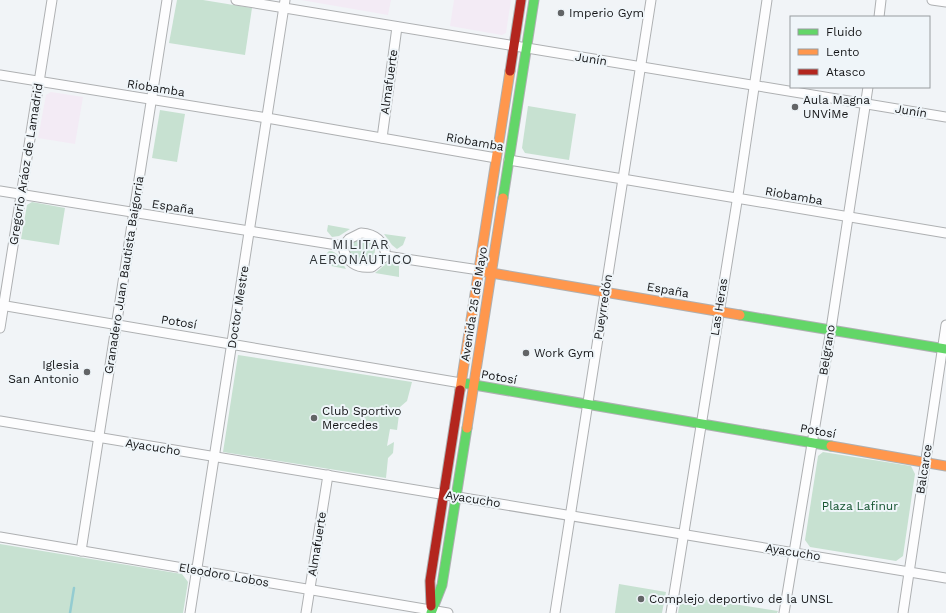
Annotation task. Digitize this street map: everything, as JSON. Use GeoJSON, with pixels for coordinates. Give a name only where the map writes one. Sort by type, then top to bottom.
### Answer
{"type":"FeatureCollection","features":[{"type":"Feature","properties":{"kind":"main road","name":"Avenida 25 de Mayo"},"geometry":{"type":"LineString","coordinates":[[431,612],[430,581],[521,0]]}},
{"type":"Feature","properties":{"kind":"main road","name":"Avenida 25 de Mayo"},"geometry":{"type":"LineString","coordinates":[[431,612],[442,585],[534,0]]}},
{"type":"Feature","properties":{"kind":"main road","name":"Riobamba"},"geometry":{"type":"LineString","coordinates":[[496,158],[509,160]]}},
{"type":"Feature","properties":{"kind":"main road","name":"España"},"geometry":{"type":"LineString","coordinates":[[479,270],[944,348]]}},
{"type":"Feature","properties":{"kind":"main road","name":"Potosí"},"geometry":{"type":"LineString","coordinates":[[461,382],[946,466]]}},
{"type":"Feature","properties":{"kind":"street","name":"Gregorio Aráoz de Lamadrid"},"geometry":{"type":"LineString","coordinates":[[0,328],[2,306],[22,195],[52,0]]}},
{"type":"Feature","properties":{"kind":"street","name":"Granadero Juan Bautista Baigorria"},"geometry":{"type":"LineString","coordinates":[[82,551],[167,0]]}},
{"type":"Feature","properties":{"kind":"street","name":"Junín"},"geometry":{"type":"LineString","coordinates":[[236,0],[285,4],[397,27],[946,117]]}},
{"type":"Feature","properties":{"kind":"street","name":"Pueyrredón"},"geometry":{"type":"LineString","coordinates":[[556,613],[651,0]]}},
{"type":"Feature","properties":{"kind":"street","name":"Las Heras"},"geometry":{"type":"LineString","coordinates":[[671,613],[755,85],[767,0]]}},
{"type":"Feature","properties":{"kind":"street"},"geometry":{"type":"LineString","coordinates":[[879,16],[881,0]]}},
{"type":"Feature","properties":{"kind":"street"},"geometry":{"type":"LineString","coordinates":[[932,0],[946,2]]}},
{"type":"Feature","properties":{"kind":"street","name":"Doctor Mestre"},"geometry":{"type":"LineString","coordinates":[[190,613],[285,4]]}},
{"type":"Feature","properties":{"kind":"street","name":"Almafuerte"},"geometry":{"type":"LineString","coordinates":[[382,138],[397,27]]}},
{"type":"Feature","properties":{"kind":"street","name":"Riobamba"},"geometry":{"type":"LineString","coordinates":[[0,75],[267,118],[496,158]]}},
{"type":"Feature","properties":{"kind":"street","name":"Belgrano"},"geometry":{"type":"LineString","coordinates":[[784,613],[831,329],[868,88]]}},
{"type":"Feature","properties":{"kind":"street","name":"Riobamba"},"geometry":{"type":"LineString","coordinates":[[509,160],[946,233]]}},
{"type":"Feature","properties":{"kind":"street","name":"España"},"geometry":{"type":"LineString","coordinates":[[0,191],[343,246]]}},
{"type":"Feature","properties":{"kind":"street"},"geometry":{"type":"LineString","coordinates":[[368,234],[380,240],[386,256],[378,264],[364,268],[350,262],[345,256],[343,246],[355,235],[368,234]]}},
{"type":"Feature","properties":{"kind":"street","name":"España"},"geometry":{"type":"LineString","coordinates":[[386,256],[479,270]]}},
{"type":"Feature","properties":{"kind":"street","name":"Potosí"},"geometry":{"type":"LineString","coordinates":[[2,306],[461,382]]}},
{"type":"Feature","properties":{"kind":"street","name":"Balcarce"},"geometry":{"type":"LineString","coordinates":[[903,613],[925,462],[944,348],[946,325]]}},
{"type":"Feature","properties":{"kind":"street","name":"Ayacucho"},"geometry":{"type":"LineString","coordinates":[[0,421],[456,496],[684,536],[794,552],[946,578]]}},
{"type":"Feature","properties":{"kind":"street","name":"Almafuerte"},"geometry":{"type":"LineString","coordinates":[[306,613],[328,475]]}},
{"type":"Feature","properties":{"kind":"street","name":"Eleodoro Lobos"},"geometry":{"type":"LineString","coordinates":[[0,537],[197,570],[431,612],[448,613]]}},
{"type":"Feature","properties":{"kind":"shaded area"},"geometry":{"type":"Polygon","coordinates":[[[301,0],[391,0],[388,15],[301,0]]]}},
{"type":"Feature","properties":{"kind":"shaded area"},"geometry":{"type":"Polygon","coordinates":[[[454,0],[511,0],[506,33],[502,35],[450,26],[454,0]]]}},
{"type":"Feature","properties":{"kind":"shaded area"},"geometry":{"type":"Polygon","coordinates":[[[51,92],[83,97],[75,144],[38,138],[46,95],[51,92]]]}},
{"type":"Feature","properties":{"kind":"green space"},"geometry":{"type":"Polygon","coordinates":[[[177,0],[203,0],[252,8],[245,55],[169,43],[177,0]]]}},
{"type":"Feature","properties":{"kind":"green space"},"geometry":{"type":"Polygon","coordinates":[[[528,106],[576,114],[569,160],[525,153],[522,148],[528,106]]]}},
{"type":"Feature","properties":{"kind":"green space"},"geometry":{"type":"Polygon","coordinates":[[[160,110],[185,114],[177,162],[152,158],[160,110]]]}},
{"type":"Feature","properties":{"kind":"green space"},"geometry":{"type":"Polygon","coordinates":[[[32,202],[65,208],[59,245],[21,239],[27,205],[32,202]]]}},
{"type":"Feature","properties":{"kind":"green space"},"geometry":{"type":"Polygon","coordinates":[[[328,225],[350,229],[339,236],[332,237],[327,231],[328,225]]]}},
{"type":"Feature","properties":{"kind":"green space"},"geometry":{"type":"Polygon","coordinates":[[[384,234],[406,237],[403,245],[397,249],[384,234]]]}},
{"type":"Feature","properties":{"kind":"green space"},"geometry":{"type":"Polygon","coordinates":[[[362,237],[371,241],[375,250],[371,259],[362,263],[353,259],[349,250],[353,241],[362,237]]]}},
{"type":"Feature","properties":{"kind":"green space"},"geometry":{"type":"Polygon","coordinates":[[[329,251],[332,251],[337,255],[346,269],[321,264],[323,257],[329,251]]]}},
{"type":"Feature","properties":{"kind":"green space"},"geometry":{"type":"Polygon","coordinates":[[[388,262],[396,262],[399,266],[399,277],[375,273],[388,262]]]}},
{"type":"Feature","properties":{"kind":"green space","name":"Club Sportivo Mercedes"},"geometry":{"type":"Polygon","coordinates":[[[238,355],[412,382],[407,401],[400,407],[397,430],[390,429],[387,446],[394,442],[393,453],[388,458],[386,478],[223,452],[238,355]]]}},
{"type":"Feature","properties":{"kind":"green space","name":"Plaza Lafinur"},"geometry":{"type":"Polygon","coordinates":[[[823,452],[911,466],[915,474],[903,556],[896,561],[810,547],[805,540],[818,456],[823,452]]]}},
{"type":"Feature","properties":{"kind":"green space"},"geometry":{"type":"Polygon","coordinates":[[[0,544],[182,574],[188,582],[183,613],[0,613],[0,544]]]}},
{"type":"Feature","properties":{"kind":"green space","name":"Complejo deportivo de la UNSL"},"geometry":{"type":"Polygon","coordinates":[[[619,584],[666,592],[662,613],[615,613],[619,584]]]}},
{"type":"Feature","properties":{"kind":"green space"},"geometry":{"type":"Polygon","coordinates":[[[681,596],[778,611],[777,613],[678,613],[681,596]]]}},
{"type":"Feature","properties":{"kind":"waterway"},"geometry":{"type":"LineString","coordinates":[[70,613],[74,588]]}},
{"type":"Feature","properties":{"kind":"traffic: fast"},"geometry":{"type":"LineString","coordinates":[[503,198],[534,0]]}},
{"type":"Feature","properties":{"kind":"traffic: fast"},"geometry":{"type":"LineString","coordinates":[[740,315],[946,349]]}},
{"type":"Feature","properties":{"kind":"traffic: fast"},"geometry":{"type":"LineString","coordinates":[[463,383],[831,446]]}},
{"type":"Feature","properties":{"kind":"traffic: fast"},"geometry":{"type":"LineString","coordinates":[[431,613],[442,585],[467,428]]}},
{"type":"Feature","properties":{"kind":"traffic: slow"},"geometry":{"type":"LineString","coordinates":[[460,390],[510,71]]}},
{"type":"Feature","properties":{"kind":"traffic: slow"},"geometry":{"type":"LineString","coordinates":[[467,428],[503,198]]}},
{"type":"Feature","properties":{"kind":"traffic: slow"},"geometry":{"type":"LineString","coordinates":[[480,271],[740,315]]}},
{"type":"Feature","properties":{"kind":"traffic: slow"},"geometry":{"type":"LineString","coordinates":[[831,446],[946,466]]}},
{"type":"Feature","properties":{"kind":"traffic: jam"},"geometry":{"type":"LineString","coordinates":[[510,71],[521,0]]}},
{"type":"Feature","properties":{"kind":"traffic: jam"},"geometry":{"type":"LineString","coordinates":[[431,606],[430,581],[460,390]]}},
{"type":"Feature","properties":{"kind":"place","name":"Imperio Gym"},"geometry":{"type":"Point","coordinates":[561,13]}},
{"type":"Feature","properties":{"kind":"place","name":"Aula Magna UNViMe"},"geometry":{"type":"Point","coordinates":[795,107]}},
{"type":"Feature","properties":{"kind":"place","name":"Work Gym"},"geometry":{"type":"Point","coordinates":[526,353]}},
{"type":"Feature","properties":{"kind":"place","name":"Iglesia San Antonio"},"geometry":{"type":"Point","coordinates":[87,372]}},
{"type":"Feature","properties":{"kind":"place","name":"Club Sportivo Mercedes"},"geometry":{"type":"Point","coordinates":[314,418]}},
{"type":"Feature","properties":{"kind":"place","name":"Complejo deportivo de la UNSL"},"geometry":{"type":"Point","coordinates":[641,599]}},
{"type":"Feature","properties":{"kind":"district","name":"MILITAR AERONÁUTICO"},"geometry":{"type":"Point","coordinates":[361,252]}}]}
